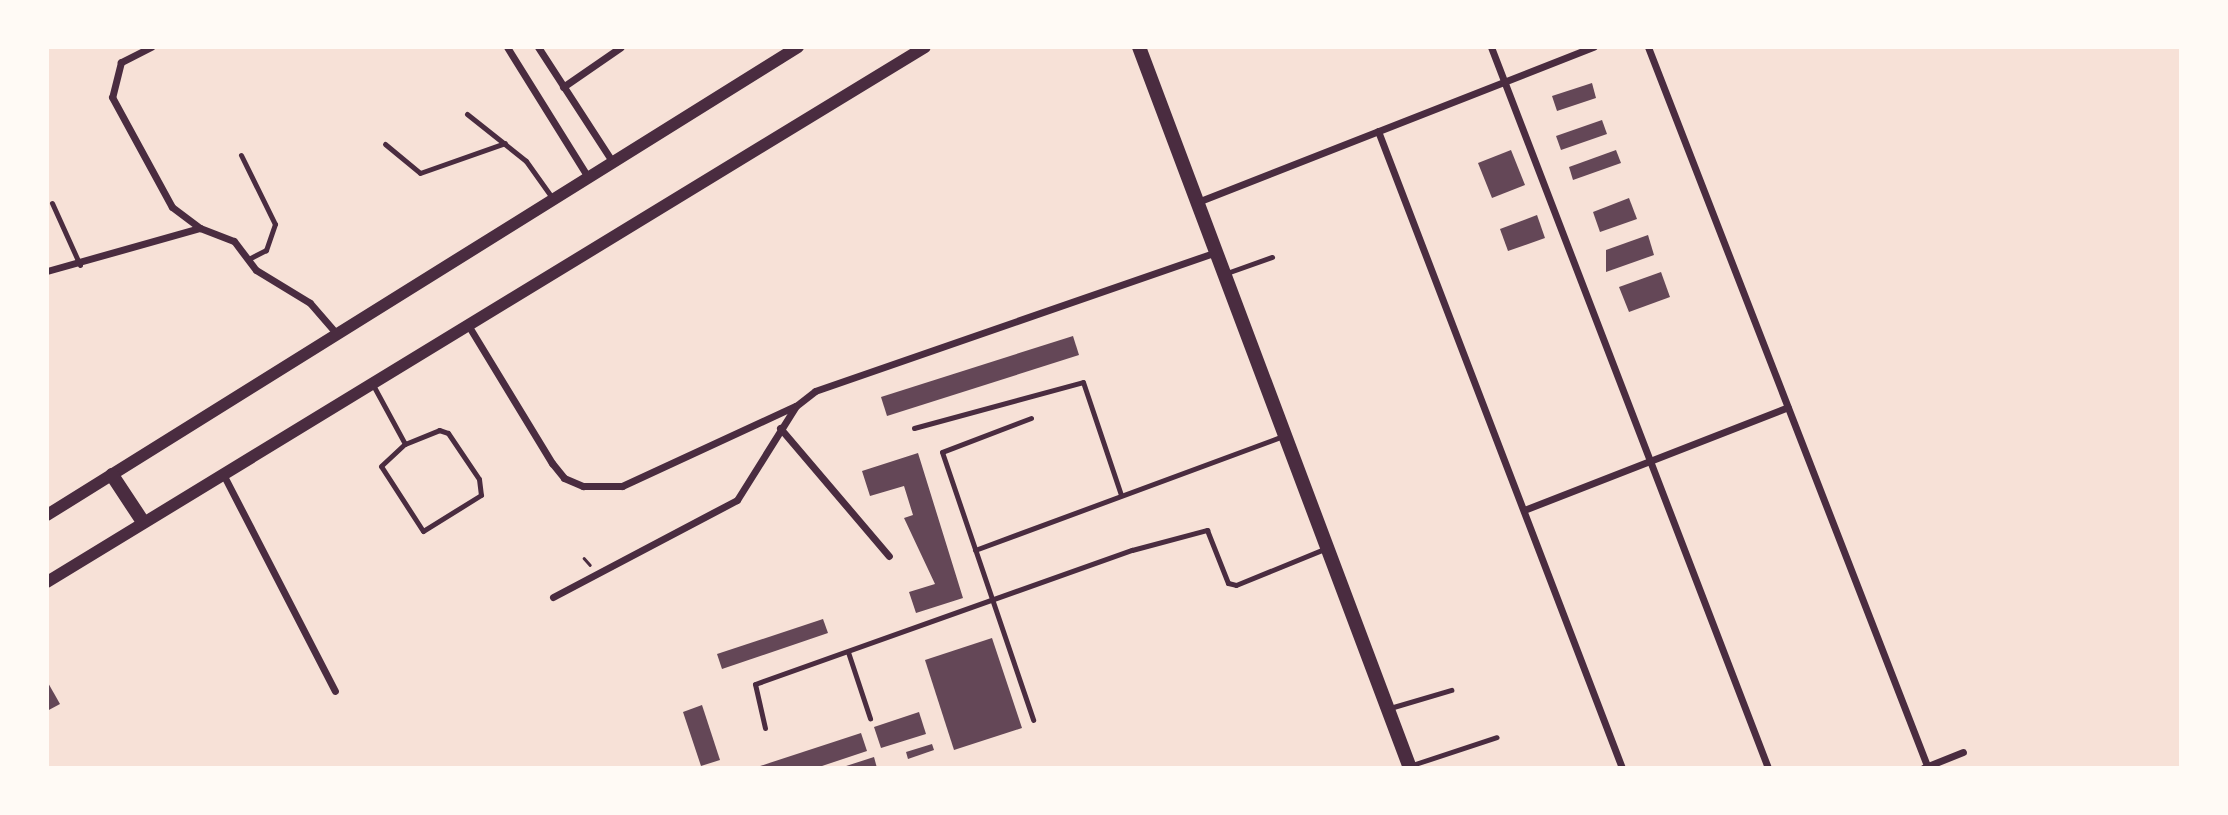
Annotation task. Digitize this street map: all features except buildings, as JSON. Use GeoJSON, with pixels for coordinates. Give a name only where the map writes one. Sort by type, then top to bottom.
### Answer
{"type":"FeatureCollection","features":[{"type":"Feature","properties":{"kind":"main road"},"geometry":{"type":"LineString","coordinates":[[1126,47],[1142,54],[1281,437],[1410,767]]}},
{"type":"Feature","properties":{"kind":"main road"},"geometry":{"type":"LineString","coordinates":[[113,475],[143,522]]}},
{"type":"Feature","properties":{"kind":"street"},"geometry":{"type":"LineString","coordinates":[[151,47],[121,62],[113,97],[172,207],[200,228],[234,241],[250,258],[256,270],[310,303],[335,332]]}},
{"type":"Feature","properties":{"kind":"street"},"geometry":{"type":"LineString","coordinates":[[508,47],[588,177]]}},
{"type":"Feature","properties":{"kind":"street"},"geometry":{"type":"LineString","coordinates":[[538,47],[612,161]]}},
{"type":"Feature","properties":{"kind":"street"},"geometry":{"type":"LineString","coordinates":[[563,87],[621,47]]}},
{"type":"Feature","properties":{"kind":"street"},"geometry":{"type":"LineString","coordinates":[[47,515],[335,332],[798,47]]}},
{"type":"Feature","properties":{"kind":"street"},"geometry":{"type":"LineString","coordinates":[[47,582],[925,47]]}},
{"type":"Feature","properties":{"kind":"street"},"geometry":{"type":"LineString","coordinates":[[1491,47],[1768,768]]}},
{"type":"Feature","properties":{"kind":"street"},"geometry":{"type":"LineString","coordinates":[[1195,204],[1594,47]]}},
{"type":"Feature","properties":{"kind":"street"},"geometry":{"type":"LineString","coordinates":[[1648,47],[1926,767],[1963,752]]}},
{"type":"Feature","properties":{"kind":"street"},"geometry":{"type":"LineString","coordinates":[[1378,131],[1622,768]]}},
{"type":"Feature","properties":{"kind":"street"},"geometry":{"type":"LineString","coordinates":[[47,271],[80,265],[200,228]]}},
{"type":"Feature","properties":{"kind":"street"},"geometry":{"type":"LineString","coordinates":[[468,325],[552,463],[564,478],[583,486],[622,486],[796,406],[815,391],[1213,253]]}},
{"type":"Feature","properties":{"kind":"street"},"geometry":{"type":"LineString","coordinates":[[553,597],[737,500],[796,406]]}},
{"type":"Feature","properties":{"kind":"street"},"geometry":{"type":"LineString","coordinates":[[1524,510],[1788,407]]}},
{"type":"Feature","properties":{"kind":"street"},"geometry":{"type":"LineString","coordinates":[[780,428],[889,556]]}},
{"type":"Feature","properties":{"kind":"street"},"geometry":{"type":"LineString","coordinates":[[223,473],[335,691]]}},
{"type":"Feature","properties":{"kind":"lane"},"geometry":{"type":"LineString","coordinates":[[467,114],[505,143],[553,199]]}},
{"type":"Feature","properties":{"kind":"lane"},"geometry":{"type":"LineString","coordinates":[[385,144],[420,173],[505,143]]}},
{"type":"Feature","properties":{"kind":"lane"},"geometry":{"type":"LineString","coordinates":[[242,155],[275,225],[266,250],[250,258]]}},
{"type":"Feature","properties":{"kind":"lane"},"geometry":{"type":"LineString","coordinates":[[52,203],[80,265]]}},
{"type":"Feature","properties":{"kind":"lane"},"geometry":{"type":"LineString","coordinates":[[1221,275],[1272,257]]}},
{"type":"Feature","properties":{"kind":"lane"},"geometry":{"type":"LineString","coordinates":[[914,428],[1083,382],[1121,495]]}},
{"type":"Feature","properties":{"kind":"lane"},"geometry":{"type":"LineString","coordinates":[[372,383],[405,444]]}},
{"type":"Feature","properties":{"kind":"lane"},"geometry":{"type":"LineString","coordinates":[[1031,418],[942,452],[1033,720]]}},
{"type":"Feature","properties":{"kind":"lane"},"geometry":{"type":"LineString","coordinates":[[428,432],[448,433],[479,479],[481,495],[430,531],[414,526],[382,474],[383,458],[405,444],[428,432]]}},
{"type":"Feature","properties":{"kind":"lane"},"geometry":{"type":"LineString","coordinates":[[975,550],[1281,437]]}},
{"type":"Feature","properties":{"kind":"lane"},"geometry":{"type":"LineString","coordinates":[[765,728],[755,684],[1202,530],[1212,533],[1232,584],[1324,549]]}},
{"type":"Feature","properties":{"kind":"lane"},"geometry":{"type":"LineString","coordinates":[[848,652],[870,718]]}},
{"type":"Feature","properties":{"kind":"lane"},"geometry":{"type":"LineString","coordinates":[[1387,709],[1451,690]]}},
{"type":"Feature","properties":{"kind":"lane"},"geometry":{"type":"LineString","coordinates":[[1410,767],[1497,737]]}}]}
